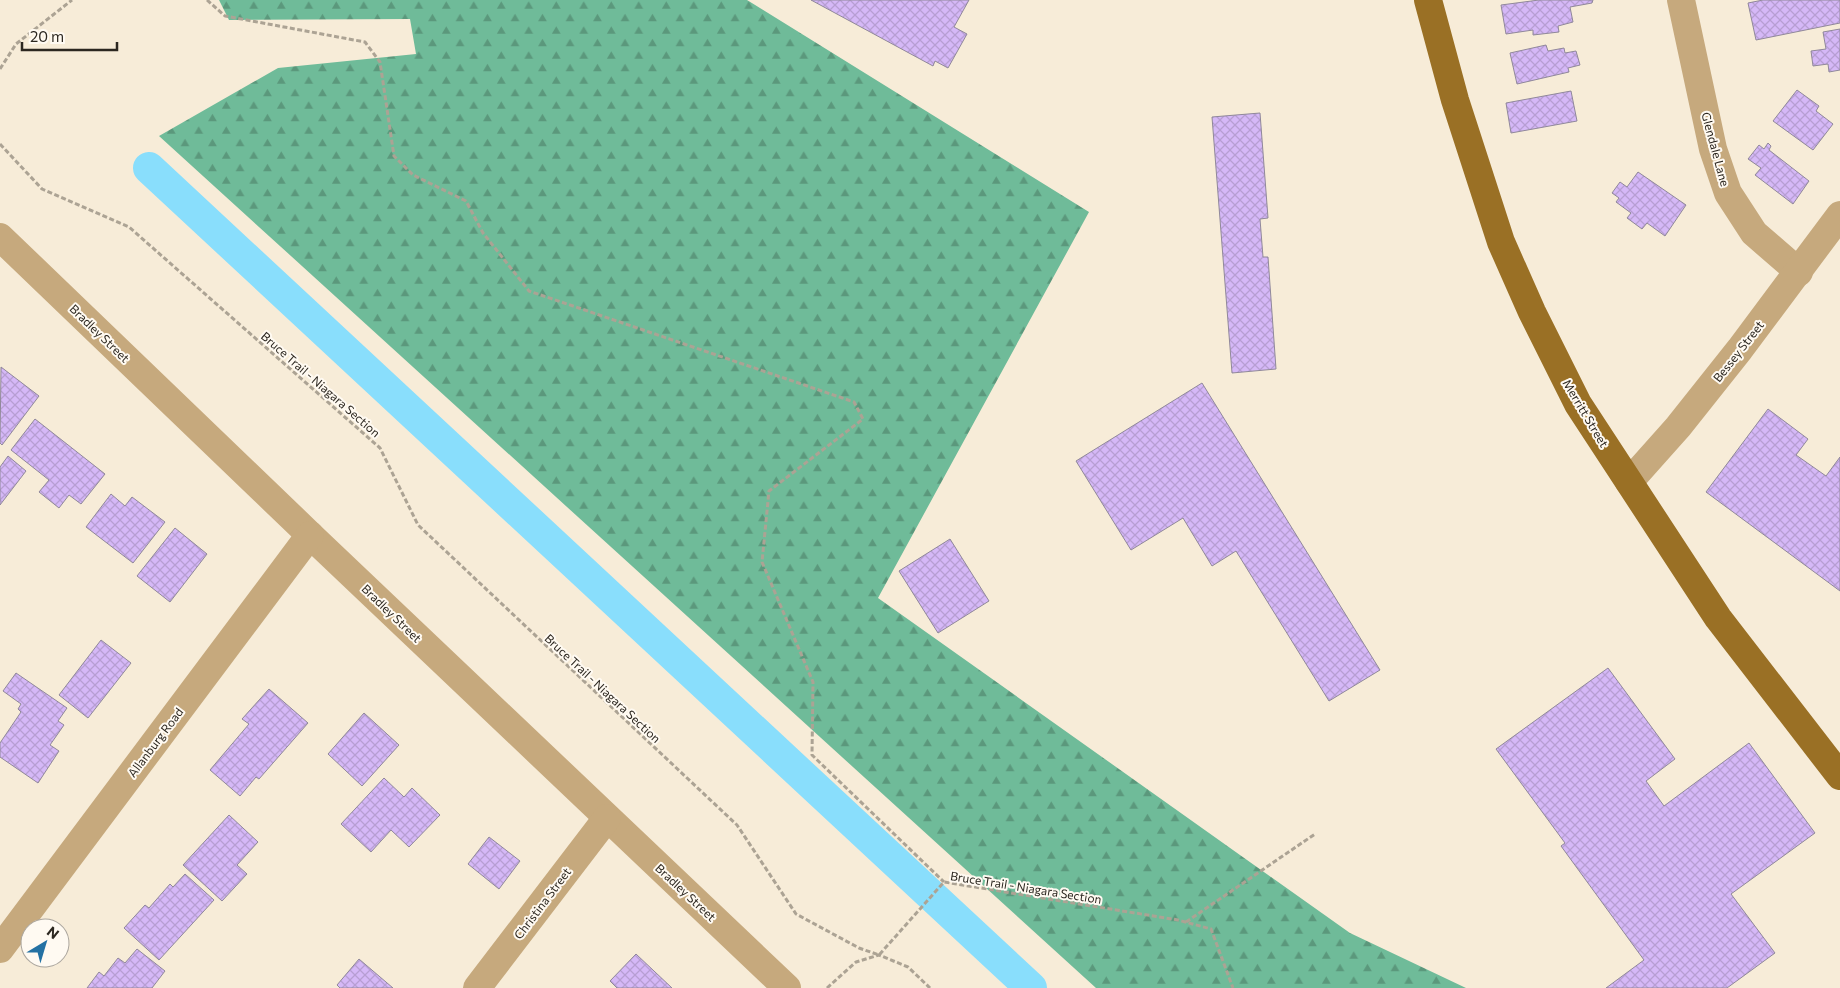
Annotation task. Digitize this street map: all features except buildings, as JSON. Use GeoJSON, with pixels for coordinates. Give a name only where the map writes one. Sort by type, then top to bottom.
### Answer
{"type":"FeatureCollection","features":[{"type":"Feature","properties":{"kind":"main road","name":"Merritt Street"},"geometry":{"type":"LineString","coordinates":[[1428,0],[1455,100],[1501,242],[1532,312],[1578,404],[1718,618],[1840,776]]}},
{"type":"Feature","properties":{"kind":"street","name":"Glendale Lane"},"geometry":{"type":"LineString","coordinates":[[1681,0],[1713,149],[1728,193],[1754,233],[1798,272]]}},
{"type":"Feature","properties":{"kind":"street","name":"Bessey Street"},"geometry":{"type":"LineString","coordinates":[[1629,482],[1678,427],[1840,215]]}},
{"type":"Feature","properties":{"kind":"street","name":"Bradley Street"},"geometry":{"type":"LineString","coordinates":[[0,237],[310,535],[787,988]]}},
{"type":"Feature","properties":{"kind":"street","name":"Allanburg Road"},"geometry":{"type":"LineString","coordinates":[[0,949],[310,535]]}},
{"type":"Feature","properties":{"kind":"street","name":"Christina Street"},"geometry":{"type":"LineString","coordinates":[[477,988],[607,818]]}},
{"type":"Feature","properties":{"kind":"path"},"geometry":{"type":"LineString","coordinates":[[0,69],[16,44],[72,0]]}},
{"type":"Feature","properties":{"kind":"path"},"geometry":{"type":"LineString","coordinates":[[207,0],[225,16],[366,42],[380,62],[394,156],[413,175],[466,201],[483,233],[528,291],[854,402],[863,419],[769,491],[762,562],[813,682],[812,755],[944,882]]}},
{"type":"Feature","properties":{"kind":"path","name":"Bruce Trail - Niagara Section"},"geometry":{"type":"LineString","coordinates":[[0,144],[42,189],[129,228],[380,448],[418,526],[737,825],[796,914],[860,948],[879,955],[944,882],[1186,922],[1211,928],[1233,988]]}},
{"type":"Feature","properties":{"kind":"path"},"geometry":{"type":"LineString","coordinates":[[1186,922],[1315,834]]}},
{"type":"Feature","properties":{"kind":"path"},"geometry":{"type":"LineString","coordinates":[[827,988],[856,962],[879,955],[908,967],[930,988]]}},
{"type":"Feature","properties":{"kind":"green space"},"geometry":{"type":"Polygon","coordinates":[[[219,0],[747,0],[1089,212],[878,598],[1350,933],[1466,988],[1096,988],[159,136],[278,68],[416,54],[410,19],[229,20],[219,0]]]}},
{"type":"Feature","properties":{"kind":"waterway"},"geometry":{"type":"LineString","coordinates":[[149,168],[1031,988]]}}]}
